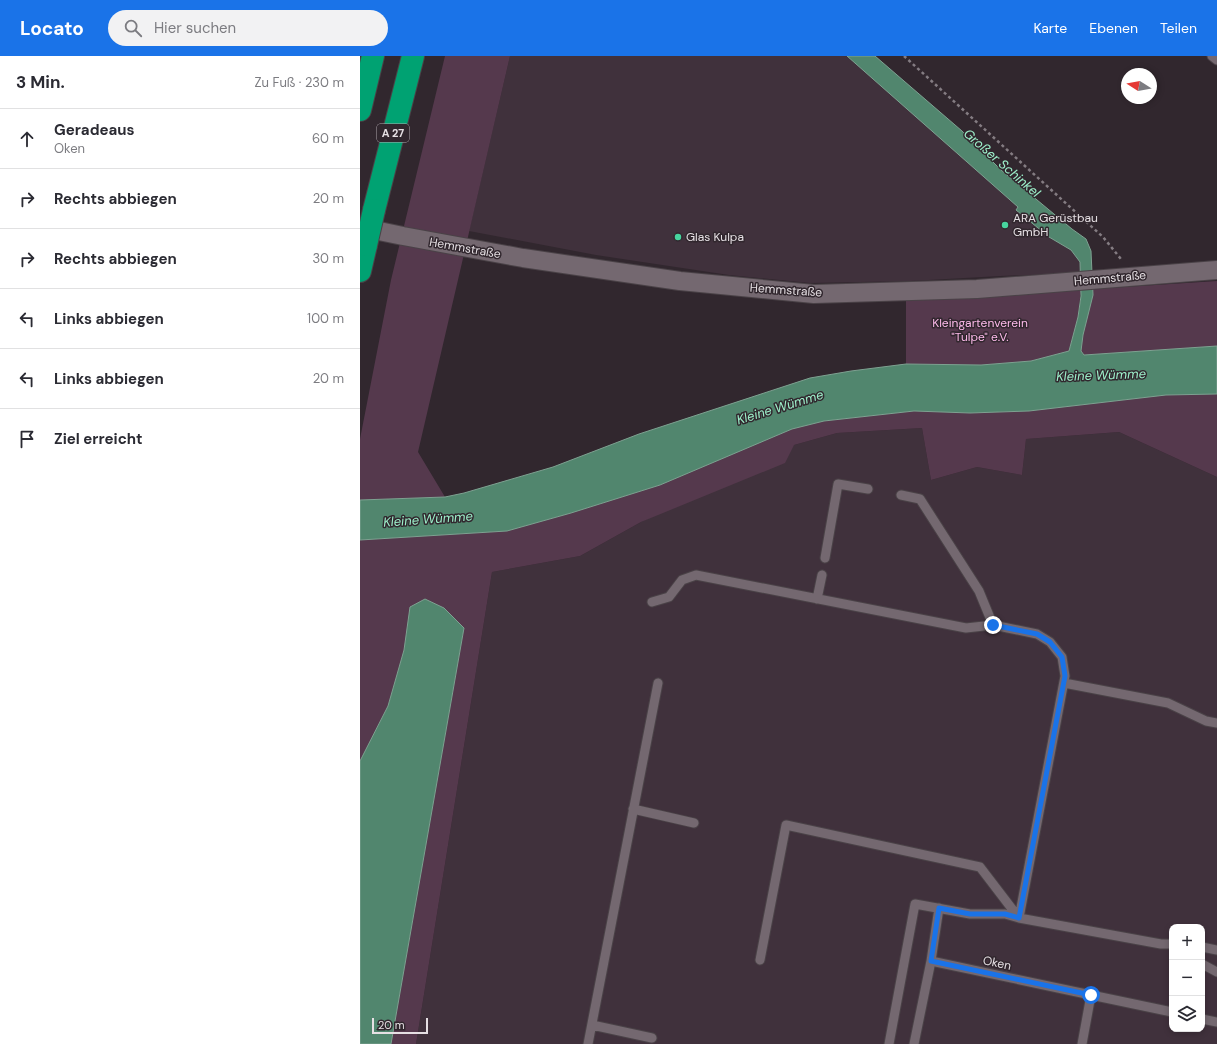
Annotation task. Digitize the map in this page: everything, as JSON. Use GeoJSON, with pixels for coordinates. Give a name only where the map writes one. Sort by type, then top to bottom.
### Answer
{"type":"FeatureCollection","features":[{"type":"Feature","properties":{"kind":"highway"},"geometry":{"type":"LineString","coordinates":[[360,110],[373,56]]}},
{"type":"Feature","properties":{"kind":"highway","name":"A 27"},"geometry":{"type":"LineString","coordinates":[[360,271],[363,236],[374,210],[413,56]]}},
{"type":"Feature","properties":{"kind":"street","name":"Hemmstraße"},"geometry":{"type":"LineString","coordinates":[[363,236],[403,236],[523,258],[672,280],[814,294],[977,289],[1217,270]]}},
{"type":"Feature","properties":{"kind":"lane"},"geometry":{"type":"LineString","coordinates":[[1212,56],[1217,60]]}},
{"type":"Feature","properties":{"kind":"lane"},"geometry":{"type":"LineString","coordinates":[[825,558],[838,484],[868,489]]}},
{"type":"Feature","properties":{"kind":"lane"},"geometry":{"type":"LineString","coordinates":[[901,496],[920,499],[979,591],[993,625]]}},
{"type":"Feature","properties":{"kind":"lane"},"geometry":{"type":"LineString","coordinates":[[817,599],[822,575]]}},
{"type":"Feature","properties":{"kind":"lane"},"geometry":{"type":"LineString","coordinates":[[652,602],[669,597],[682,580],[696,576],[966,628],[993,625],[1037,634],[1050,642],[1062,657],[1065,676],[1019,918]]}},
{"type":"Feature","properties":{"kind":"lane"},"geometry":{"type":"LineString","coordinates":[[588,1044],[658,683]]}},
{"type":"Feature","properties":{"kind":"lane"},"geometry":{"type":"LineString","coordinates":[[1064,683],[1168,703],[1206,721],[1217,723]]}},
{"type":"Feature","properties":{"kind":"lane"},"geometry":{"type":"LineString","coordinates":[[633,809],[694,823]]}},
{"type":"Feature","properties":{"kind":"lane"},"geometry":{"type":"LineString","coordinates":[[760,960],[786,825],[980,867],[1019,918]]}},
{"type":"Feature","properties":{"kind":"lane"},"geometry":{"type":"LineString","coordinates":[[889,1044],[915,904],[970,914],[1005,914],[1019,918],[1161,944],[1169,944]]}},
{"type":"Feature","properties":{"kind":"lane"},"geometry":{"type":"LineString","coordinates":[[914,1044],[931,961],[939,908]]}},
{"type":"Feature","properties":{"kind":"lane"},"geometry":{"type":"LineString","coordinates":[[1161,944],[1169,948]]}},
{"type":"Feature","properties":{"kind":"lane"},"geometry":{"type":"LineString","coordinates":[[1205,948],[1217,950]]}},
{"type":"Feature","properties":{"kind":"lane","name":"Oken"},"geometry":{"type":"LineString","coordinates":[[931,961],[1169,1011]]}},
{"type":"Feature","properties":{"kind":"lane"},"geometry":{"type":"LineString","coordinates":[[1205,966],[1217,972]]}},
{"type":"Feature","properties":{"kind":"lane"},"geometry":{"type":"LineString","coordinates":[[1082,1044],[1091,995]]}},
{"type":"Feature","properties":{"kind":"lane"},"geometry":{"type":"LineString","coordinates":[[1205,1020],[1217,1022]]}},
{"type":"Feature","properties":{"kind":"lane"},"geometry":{"type":"LineString","coordinates":[[592,1025],[652,1038]]}},
{"type":"Feature","properties":{"kind":"path"},"geometry":{"type":"LineString","coordinates":[[904,56],[1103,237],[1135,276]]}},
{"type":"Feature","properties":{"kind":"shaded area"},"geometry":{"type":"Polygon","coordinates":[[[510,56],[847,56],[1019,207],[1016,211],[1049,237],[1071,250],[1080,262],[1081,273],[911,281],[810,283],[729,275],[596,255],[469,231],[510,56]]]}},
{"type":"Feature","properties":{"kind":"shaded area"},"geometry":{"type":"Polygon","coordinates":[[[922,428],[931,480],[977,467],[1022,475],[1026,439],[1119,432],[1217,477],[1217,1044],[416,1044],[492,572],[580,556],[641,522],[794,445],[837,433],[922,428]]]}},
{"type":"Feature","properties":{"kind":"green space"},"geometry":{"type":"Polygon","coordinates":[[[445,56],[510,56],[418,452],[445,497],[360,500],[360,439],[391,280],[445,56]]]}},
{"type":"Feature","properties":{"kind":"green space"},"geometry":{"type":"Polygon","coordinates":[[[1217,281],[1217,346],[1084,355],[1081,351],[1093,289],[1217,281]]]}},
{"type":"Feature","properties":{"kind":"green space","name":"Kleingartenverein \"Tulpe\" e.V."},"geometry":{"type":"Polygon","coordinates":[[[1081,290],[1078,317],[1069,351],[1031,361],[981,365],[906,364],[906,299],[1081,290]]]}},
{"type":"Feature","properties":{"kind":"green space"},"geometry":{"type":"Polygon","coordinates":[[[1217,394],[1217,477],[1119,432],[1026,439],[1022,475],[977,467],[931,480],[922,428],[837,433],[794,445],[785,463],[641,522],[580,556],[492,572],[416,1044],[391,1044],[464,628],[411,607],[404,650],[388,706],[360,761],[360,540],[507,531],[660,485],[792,429],[824,421],[914,411],[970,413],[1029,411],[1166,395],[1217,394]]]}},
{"type":"Feature","properties":{"kind":"water","name":"Kleine Wümme"},"geometry":{"type":"Polygon","coordinates":[[[847,56],[875,56],[962,131],[1001,170],[1086,239],[1091,251],[1093,295],[1083,335],[1081,351],[1084,355],[1217,346],[1217,394],[1166,395],[1029,411],[970,413],[914,411],[824,421],[792,429],[660,485],[507,531],[360,540],[360,500],[445,497],[464,493],[553,467],[639,434],[810,378],[906,364],[981,365],[1031,361],[1069,351],[1078,317],[1081,296],[1080,262],[1071,250],[1049,237],[1016,210],[1018,207],[847,56]]]}},
{"type":"Feature","properties":{"kind":"water"},"geometry":{"type":"Polygon","coordinates":[[[425,599],[444,608],[464,628],[391,1044],[360,1044],[360,761],[388,706],[404,650],[410,607],[425,599]]]}},
{"type":"Feature","properties":{"kind":"place","name":"ARA Gerüstbau GmbH"},"geometry":{"type":"Point","coordinates":[1005,225]}},
{"type":"Feature","properties":{"kind":"place","name":"Glas Kulpa"},"geometry":{"type":"Point","coordinates":[678,237]}},
{"type":"Feature","properties":{"kind":"route"},"geometry":{"type":"LineString","coordinates":[[993,625],[1037,634],[1050,642],[1062,657],[1065,676],[1019,918],[1005,914],[970,914],[939,908],[931,961],[1091,995]]}},
{"type":"Feature","properties":{"kind":"water label","name":"Großer Schinkel"},"geometry":{"type":"Point","coordinates":[1002,163]}}]}
